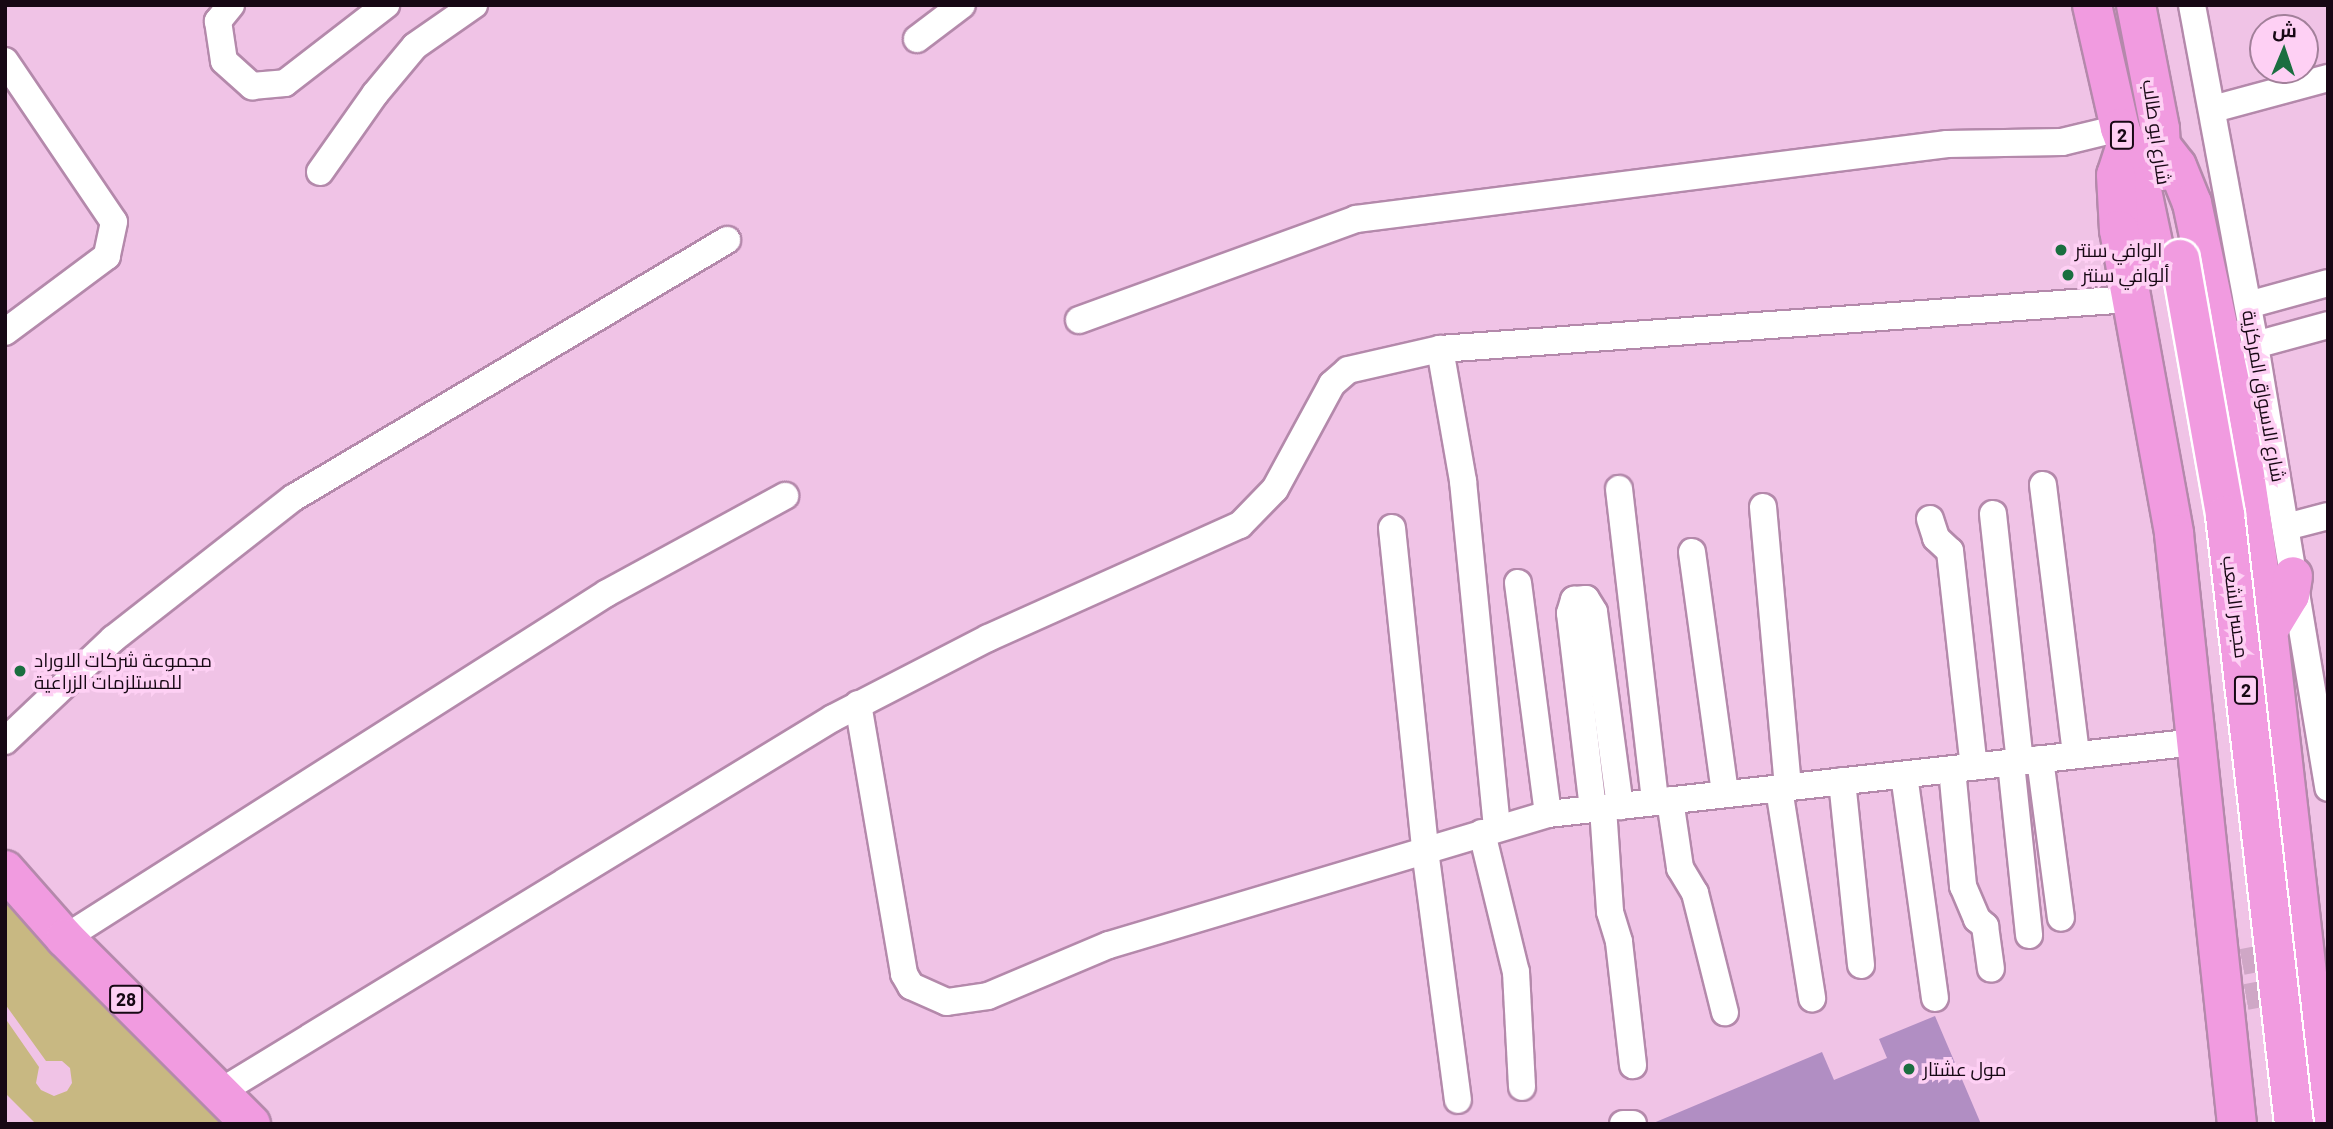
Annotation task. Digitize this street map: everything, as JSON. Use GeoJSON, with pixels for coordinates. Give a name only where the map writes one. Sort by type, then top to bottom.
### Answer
{"type":"FeatureCollection","features":[{"type":"Feature","properties":{"kind":"highway","name":"شارع ابو طالب"},"geometry":{"type":"LineString","coordinates":[[2092,5],[2136,141],[2163,181],[2169,260]]}},
{"type":"Feature","properties":{"kind":"highway","name":"شارع ابو طالب"},"geometry":{"type":"LineString","coordinates":[[2136,5],[2136,141]]}},
{"type":"Feature","properties":{"kind":"highway"},"geometry":{"type":"LineString","coordinates":[[2236,1124],[2232,981],[2196,742],[2174,534],[2129,299],[2116,198],[2116,175],[2136,141],[2177,166],[2192,203],[2234,400],[2268,631],[2324,1124]]}},
{"type":"Feature","properties":{"kind":"highway","name":"مجسر الشعب"},"geometry":{"type":"LineString","coordinates":[[2169,260],[2273,1124]]}},
{"type":"Feature","properties":{"kind":"highway","name":"مجسر الشعب"},"geometry":{"type":"LineString","coordinates":[[2169,260],[2225,515],[2294,1124]]}},
{"type":"Feature","properties":{"kind":"highway"},"geometry":{"type":"LineString","coordinates":[[2268,631],[2286,603],[2294,576]]}},
{"type":"Feature","properties":{"kind":"highway","name":"28"},"geometry":{"type":"LineString","coordinates":[[5,870],[65,938],[251,1124]]}},
{"type":"Feature","properties":{"kind":"street"},"geometry":{"type":"LineString","coordinates":[[231,5],[218,21],[225,61],[252,86],[285,83],[386,5]]}},
{"type":"Feature","properties":{"kind":"street"},"geometry":{"type":"LineString","coordinates":[[320,172],[375,94],[415,46],[474,5]]}},
{"type":"Feature","properties":{"kind":"street"},"geometry":{"type":"LineString","coordinates":[[918,39],[962,5]]}},
{"type":"Feature","properties":{"kind":"street","name":"شارع الاسواق المركزية"},"geometry":{"type":"LineString","coordinates":[[2192,5],[2255,345],[2328,788]]}},
{"type":"Feature","properties":{"kind":"street"},"geometry":{"type":"LineString","coordinates":[[5,61],[114,222],[107,256],[5,332]]}},
{"type":"Feature","properties":{"kind":"street"},"geometry":{"type":"LineString","coordinates":[[2213,109],[2328,78]]}},
{"type":"Feature","properties":{"kind":"street"},"geometry":{"type":"LineString","coordinates":[[1079,320],[1356,219],[1947,144],[2136,141]]}},
{"type":"Feature","properties":{"kind":"street"},"geometry":{"type":"LineString","coordinates":[[5,741],[113,639],[293,498],[727,240]]}},
{"type":"Feature","properties":{"kind":"street"},"geometry":{"type":"LineString","coordinates":[[2248,305],[2328,283]]}},
{"type":"Feature","properties":{"kind":"street"},"geometry":{"type":"LineString","coordinates":[[219,1093],[858,704],[988,638],[1240,525],[1275,489],[1332,384],[1349,370],[1440,349],[2129,299]]}},
{"type":"Feature","properties":{"kind":"street"},"geometry":{"type":"LineString","coordinates":[[2255,345],[2328,325]]}},
{"type":"Feature","properties":{"kind":"street"},"geometry":{"type":"LineString","coordinates":[[1440,349],[1463,481],[1490,830],[1516,972],[1522,1087]]}},
{"type":"Feature","properties":{"kind":"street"},"geometry":{"type":"LineString","coordinates":[[2043,485],[2076,755]]}},
{"type":"Feature","properties":{"kind":"street"},"geometry":{"type":"LineString","coordinates":[[1619,489],[1663,801],[1680,868],[1695,893],[1725,1012]]}},
{"type":"Feature","properties":{"kind":"street"},"geometry":{"type":"LineString","coordinates":[[65,938],[607,593],[785,496]]}},
{"type":"Feature","properties":{"kind":"street"},"geometry":{"type":"LineString","coordinates":[[1763,507],[1783,788],[1812,998]]}},
{"type":"Feature","properties":{"kind":"street"},"geometry":{"type":"LineString","coordinates":[[1993,514],[2024,761],[2029,935]]}},
{"type":"Feature","properties":{"kind":"street"},"geometry":{"type":"LineString","coordinates":[[2286,527],[2328,516]]}},
{"type":"Feature","properties":{"kind":"street"},"geometry":{"type":"LineString","coordinates":[[1930,519],[1936,538],[1950,551],[1963,768],[1963,886],[1977,919],[1985,926],[1991,969]]}},
{"type":"Feature","properties":{"kind":"street"},"geometry":{"type":"LineString","coordinates":[[1392,528],[1425,850],[1458,1100]]}},
{"type":"Feature","properties":{"kind":"street"},"geometry":{"type":"LineString","coordinates":[[1692,552],[1725,794]]}},
{"type":"Feature","properties":{"kind":"street"},"geometry":{"type":"LineString","coordinates":[[1518,583],[1548,814]]}},
{"type":"Feature","properties":{"kind":"street"},"geometry":{"type":"LineString","coordinates":[[1605,808],[1570,613],[1574,600],[1586,599],[1594,612],[1605,808],[1610,912],[1619,942],[1633,1065]]}},
{"type":"Feature","properties":{"kind":"street"},"geometry":{"type":"LineString","coordinates":[[858,704],[904,974],[911,986],[947,1002],[988,996],[1109,945],[1548,814],[2196,742]]}},
{"type":"Feature","properties":{"kind":"street"},"geometry":{"type":"LineString","coordinates":[[2024,761],[2061,918]]}},
{"type":"Feature","properties":{"kind":"street"},"geometry":{"type":"LineString","coordinates":[[1903,775],[1935,998]]}},
{"type":"Feature","properties":{"kind":"street"},"geometry":{"type":"LineString","coordinates":[[1842,782],[1861,965]]}},
{"type":"Feature","properties":{"kind":"street"},"geometry":{"type":"LineString","coordinates":[[1623,1124],[1633,1124]]}},
{"type":"Feature","properties":{"kind":"shaded area"},"geometry":{"type":"Polygon","coordinates":[[[5,901],[228,1124],[36,1124],[5,1093],[5,1018],[39,1067],[36,1083],[41,1090],[54,1096],[67,1091],[72,1083],[70,1068],[62,1061],[46,1061],[5,1004],[5,901]]]}},
{"type":"Feature","properties":{"kind":"building","name":"مول عشتار"},"geometry":{"type":"Polygon","coordinates":[[[1935,1016],[1981,1124],[1651,1124],[1822,1052],[1834,1080],[1887,1058],[1879,1039],[1935,1016]]]}},
{"type":"Feature","properties":{"kind":"tunnel"},"geometry":{"type":"LineString","coordinates":[[2242,962],[2288,953]]}},
{"type":"Feature","properties":{"kind":"tunnel"},"geometry":{"type":"LineString","coordinates":[[2246,997],[2293,988]]}},
{"type":"Feature","properties":{"kind":"place","name":"الوافي سنتر"},"geometry":{"type":"Point","coordinates":[2061,250]}},
{"type":"Feature","properties":{"kind":"place","name":"ألوافي سنتر"},"geometry":{"type":"Point","coordinates":[2068,275]}},
{"type":"Feature","properties":{"kind":"place","name":"مجموعة شركات الاوراد للمستلزمات الزراعية"},"geometry":{"type":"Point","coordinates":[20,671]}},
{"type":"Feature","properties":{"kind":"place","name":"مول عشتار"},"geometry":{"type":"Point","coordinates":[1909,1069]}}]}
